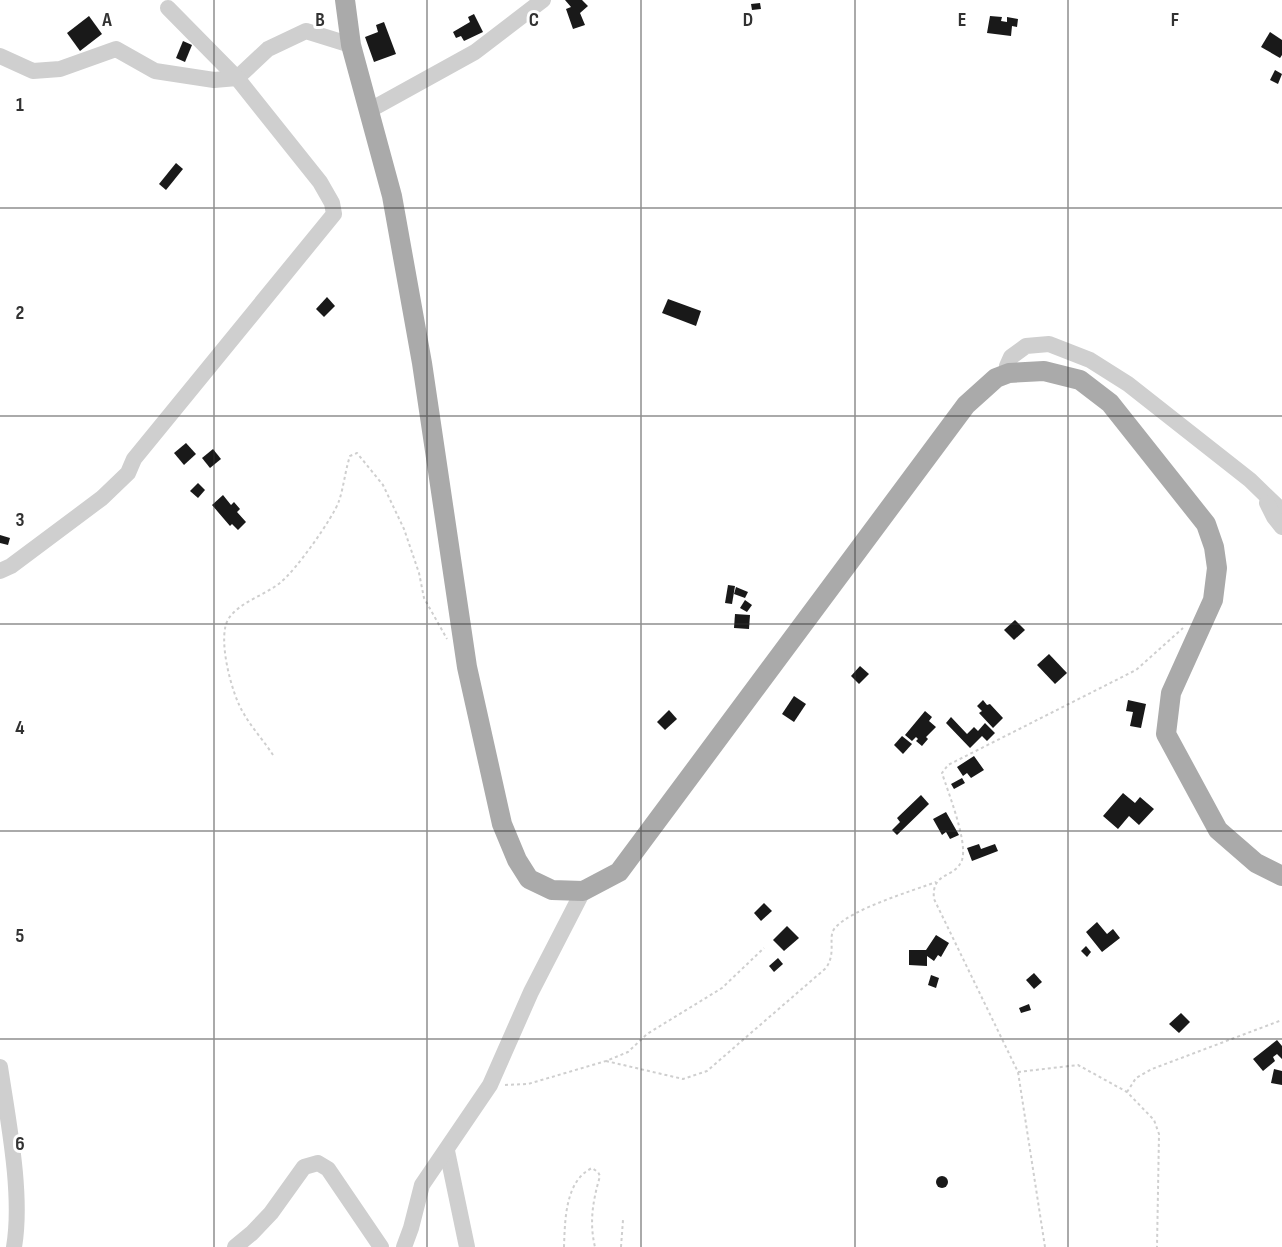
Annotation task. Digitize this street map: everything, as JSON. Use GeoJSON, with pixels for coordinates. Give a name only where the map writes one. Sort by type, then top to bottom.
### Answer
{"type":"FeatureCollection","features":[{"type":"Feature","properties":{"kind":"main road"},"geometry":{"type":"LineString","coordinates":[[345,0],[351,45],[392,196],[422,363],[465,656],[502,824],[517,860],[529,879],[552,890],[583,891],[619,872],[966,405],[996,378],[1009,373],[1044,371],[1080,380],[1110,403],[1206,524],[1214,547],[1217,568],[1213,600],[1171,693],[1166,734],[1218,830],[1256,863],[1282,876]]}},
{"type":"Feature","properties":{"kind":"street"},"geometry":{"type":"LineString","coordinates":[[370,110],[475,52],[543,0]]}},
{"type":"Feature","properties":{"kind":"street"},"geometry":{"type":"LineString","coordinates":[[0,571],[11,566],[102,498],[128,473],[134,459],[333,214],[332,202],[320,182],[237,78],[168,8]]}},
{"type":"Feature","properties":{"kind":"street"},"geometry":{"type":"LineString","coordinates":[[0,56],[33,71],[60,69],[116,49],[155,71],[214,80],[237,78],[268,49],[306,32],[351,45]]}},
{"type":"Feature","properties":{"kind":"street"},"geometry":{"type":"LineString","coordinates":[[1009,373],[1007,366],[1011,357],[1026,346],[1049,344],[1090,360],[1128,384],[1250,480],[1282,511]]}},
{"type":"Feature","properties":{"kind":"street"},"geometry":{"type":"LineString","coordinates":[[1250,480],[1282,527]]}},
{"type":"Feature","properties":{"kind":"street"},"geometry":{"type":"LineString","coordinates":[[404,1247],[422,1185],[490,1085],[531,992],[583,891]]}},
{"type":"Feature","properties":{"kind":"street"},"geometry":{"type":"LineString","coordinates":[[0,1067],[16,1188],[18,1228],[14,1247]]}},
{"type":"Feature","properties":{"kind":"street"},"geometry":{"type":"LineString","coordinates":[[447,1151],[467,1247]]}},
{"type":"Feature","properties":{"kind":"street"},"geometry":{"type":"LineString","coordinates":[[235,1247],[252,1233],[271,1212],[304,1167],[318,1163],[328,1169],[381,1247]]}},
{"type":"Feature","properties":{"kind":"path"},"geometry":{"type":"LineString","coordinates":[[273,755],[243,713],[234,693],[223,643],[224,626],[230,616],[282,582],[332,517],[345,483],[350,456],[357,453],[383,485],[404,529],[419,573],[424,597],[445,637],[465,656]]}},
{"type":"Feature","properties":{"kind":"path"},"geometry":{"type":"LineString","coordinates":[[606,1061],[683,1079],[707,1071],[826,968],[832,959],[831,934],[835,928],[862,910],[936,882],[958,866],[963,856],[962,835],[942,773],[944,768],[1136,670],[1187,623]]}},
{"type":"Feature","properties":{"kind":"path"},"geometry":{"type":"LineString","coordinates":[[936,882],[933,890],[934,899],[1018,1072],[1045,1247]]}},
{"type":"Feature","properties":{"kind":"path"},"geometry":{"type":"LineString","coordinates":[[490,1085],[528,1084],[606,1061],[628,1052],[647,1034],[722,988],[764,948]]}},
{"type":"Feature","properties":{"kind":"path"},"geometry":{"type":"LineString","coordinates":[[1126,1092],[1136,1077],[1152,1069],[1282,1020]]}},
{"type":"Feature","properties":{"kind":"path"},"geometry":{"type":"LineString","coordinates":[[1018,1072],[1078,1065],[1126,1092],[1154,1120],[1159,1134],[1157,1247]]}},
{"type":"Feature","properties":{"kind":"path"},"geometry":{"type":"LineString","coordinates":[[564,1247],[566,1215],[571,1193],[580,1177],[592,1168],[600,1176],[593,1201],[592,1234],[595,1247]]}},
{"type":"Feature","properties":{"kind":"path"},"geometry":{"type":"LineString","coordinates":[[621,1247],[623,1220]]}},
{"type":"Feature","properties":{"kind":"building"},"geometry":{"type":"Polygon","coordinates":[[[565,0],[582,0],[588,6],[580,13],[585,25],[573,29],[566,9],[571,7],[565,0]]]}},
{"type":"Feature","properties":{"kind":"building"},"geometry":{"type":"Polygon","coordinates":[[[760,3],[761,9],[752,10],[751,4],[760,3]]]}},
{"type":"Feature","properties":{"kind":"building"},"geometry":{"type":"Polygon","coordinates":[[[474,14],[483,32],[464,41],[461,36],[456,38],[453,32],[470,22],[468,17],[474,14]]]}},
{"type":"Feature","properties":{"kind":"building"},"geometry":{"type":"Polygon","coordinates":[[[89,16],[102,34],[80,51],[67,33],[89,16]]]}},
{"type":"Feature","properties":{"kind":"building"},"geometry":{"type":"Polygon","coordinates":[[[990,16],[1002,17],[1001,21],[1007,22],[1007,17],[1018,19],[1017,27],[1012,26],[1011,36],[987,33],[990,16]]]}},
{"type":"Feature","properties":{"kind":"building"},"geometry":{"type":"Polygon","coordinates":[[[384,22],[396,54],[374,62],[365,37],[378,32],[376,25],[384,22]]]}},
{"type":"Feature","properties":{"kind":"building"},"geometry":{"type":"Polygon","coordinates":[[[1270,32],[1282,40],[1280,58],[1261,47],[1270,32]]]}},
{"type":"Feature","properties":{"kind":"building"},"geometry":{"type":"Polygon","coordinates":[[[183,41],[192,45],[185,62],[176,58],[183,41]]]}},
{"type":"Feature","properties":{"kind":"building"},"geometry":{"type":"Polygon","coordinates":[[[1275,70],[1282,74],[1278,84],[1270,80],[1275,70]]]}},
{"type":"Feature","properties":{"kind":"building"},"geometry":{"type":"Polygon","coordinates":[[[176,163],[183,169],[166,190],[159,184],[176,163]]]}},
{"type":"Feature","properties":{"kind":"building"},"geometry":{"type":"Polygon","coordinates":[[[327,297],[335,306],[324,317],[316,309],[327,297]]]}},
{"type":"Feature","properties":{"kind":"building"},"geometry":{"type":"Polygon","coordinates":[[[668,299],[701,311],[696,326],[662,313],[668,299]]]}},
{"type":"Feature","properties":{"kind":"building"},"geometry":{"type":"Polygon","coordinates":[[[186,443],[196,454],[184,465],[174,453],[186,443]]]}},
{"type":"Feature","properties":{"kind":"building"},"geometry":{"type":"Polygon","coordinates":[[[213,449],[221,459],[210,468],[202,458],[213,449]]]}},
{"type":"Feature","properties":{"kind":"building"},"geometry":{"type":"Polygon","coordinates":[[[198,483],[205,490],[198,498],[190,491],[198,483]]]}},
{"type":"Feature","properties":{"kind":"building"},"geometry":{"type":"Polygon","coordinates":[[[223,495],[231,505],[234,502],[240,509],[237,512],[246,522],[238,530],[232,524],[230,526],[212,505],[223,495]]]}},
{"type":"Feature","properties":{"kind":"building"},"geometry":{"type":"Polygon","coordinates":[[[0,535],[10,538],[8,545],[0,543],[0,535]]]}},
{"type":"Feature","properties":{"kind":"building"},"geometry":{"type":"Polygon","coordinates":[[[728,585],[735,586],[732,604],[725,603],[728,585]]]}},
{"type":"Feature","properties":{"kind":"building"},"geometry":{"type":"Polygon","coordinates":[[[736,587],[748,592],[745,598],[734,594],[736,587]]]}},
{"type":"Feature","properties":{"kind":"building"},"geometry":{"type":"Polygon","coordinates":[[[745,600],[752,605],[747,612],[740,608],[745,600]]]}},
{"type":"Feature","properties":{"kind":"building"},"geometry":{"type":"Polygon","coordinates":[[[735,614],[750,615],[749,629],[734,628],[735,614]]]}},
{"type":"Feature","properties":{"kind":"building"},"geometry":{"type":"Polygon","coordinates":[[[1015,620],[1025,630],[1014,640],[1004,630],[1015,620]]]}},
{"type":"Feature","properties":{"kind":"building"},"geometry":{"type":"Polygon","coordinates":[[[1049,654],[1067,673],[1055,684],[1037,665],[1049,654]]]}},
{"type":"Feature","properties":{"kind":"building"},"geometry":{"type":"Polygon","coordinates":[[[860,666],[869,674],[859,684],[851,676],[860,666]]]}},
{"type":"Feature","properties":{"kind":"building"},"geometry":{"type":"Polygon","coordinates":[[[794,696],[806,704],[794,722],[782,714],[794,696]]]}},
{"type":"Feature","properties":{"kind":"building"},"geometry":{"type":"Polygon","coordinates":[[[983,700],[1003,718],[993,728],[979,713],[982,711],[977,706],[983,700]]]}},
{"type":"Feature","properties":{"kind":"building"},"geometry":{"type":"Polygon","coordinates":[[[1128,700],[1146,704],[1141,728],[1130,726],[1133,712],[1126,711],[1128,700]]]}},
{"type":"Feature","properties":{"kind":"building"},"geometry":{"type":"Polygon","coordinates":[[[669,710],[677,719],[665,730],[657,722],[669,710]]]}},
{"type":"Feature","properties":{"kind":"building"},"geometry":{"type":"Polygon","coordinates":[[[925,711],[932,717],[929,721],[936,727],[926,737],[928,739],[922,746],[916,741],[918,739],[916,737],[912,741],[905,735],[925,711]]]}},
{"type":"Feature","properties":{"kind":"building"},"geometry":{"type":"Polygon","coordinates":[[[951,717],[967,734],[974,727],[978,731],[985,723],[995,733],[987,741],[982,736],[970,748],[946,723],[951,717]]]}},
{"type":"Feature","properties":{"kind":"building"},"geometry":{"type":"Polygon","coordinates":[[[902,736],[912,744],[903,754],[894,745],[902,736]]]}},
{"type":"Feature","properties":{"kind":"building"},"geometry":{"type":"Polygon","coordinates":[[[974,756],[984,770],[971,778],[967,773],[963,776],[957,767],[974,756]]]}},
{"type":"Feature","properties":{"kind":"building"},"geometry":{"type":"Polygon","coordinates":[[[962,778],[965,783],[954,789],[951,784],[962,778]]]}},
{"type":"Feature","properties":{"kind":"building"},"geometry":{"type":"Polygon","coordinates":[[[1123,793],[1135,803],[1140,797],[1154,809],[1139,825],[1129,816],[1118,829],[1103,816],[1123,793]]]}},
{"type":"Feature","properties":{"kind":"building"},"geometry":{"type":"Polygon","coordinates":[[[921,795],[929,804],[897,835],[892,830],[900,822],[897,818],[921,795]]]}},
{"type":"Feature","properties":{"kind":"building"},"geometry":{"type":"Polygon","coordinates":[[[946,812],[959,835],[950,839],[946,832],[942,835],[933,819],[946,812]]]}},
{"type":"Feature","properties":{"kind":"building"},"geometry":{"type":"Polygon","coordinates":[[[979,844],[981,849],[995,844],[998,851],[972,861],[967,848],[979,844]]]}},
{"type":"Feature","properties":{"kind":"building"},"geometry":{"type":"Polygon","coordinates":[[[764,903],[772,911],[761,921],[754,913],[764,903]]]}},
{"type":"Feature","properties":{"kind":"building"},"geometry":{"type":"Polygon","coordinates":[[[1097,922],[1107,934],[1113,929],[1120,938],[1102,952],[1086,932],[1097,922]]]}},
{"type":"Feature","properties":{"kind":"building"},"geometry":{"type":"Polygon","coordinates":[[[787,926],[799,938],[784,951],[773,940],[787,926]]]}},
{"type":"Feature","properties":{"kind":"building"},"geometry":{"type":"Polygon","coordinates":[[[936,935],[949,943],[941,957],[938,955],[934,961],[927,956],[927,966],[909,965],[909,950],[926,950],[936,935]]]}},
{"type":"Feature","properties":{"kind":"building"},"geometry":{"type":"Polygon","coordinates":[[[1086,946],[1091,952],[1087,957],[1081,951],[1086,946]]]}},
{"type":"Feature","properties":{"kind":"building"},"geometry":{"type":"Polygon","coordinates":[[[778,958],[783,964],[774,972],[769,966],[778,958]]]}},
{"type":"Feature","properties":{"kind":"building"},"geometry":{"type":"Polygon","coordinates":[[[1034,973],[1042,982],[1034,989],[1026,980],[1034,973]]]}},
{"type":"Feature","properties":{"kind":"building"},"geometry":{"type":"Polygon","coordinates":[[[931,975],[939,978],[936,988],[928,985],[931,975]]]}},
{"type":"Feature","properties":{"kind":"building"},"geometry":{"type":"Polygon","coordinates":[[[1029,1004],[1031,1010],[1021,1013],[1019,1008],[1029,1004]]]}},
{"type":"Feature","properties":{"kind":"building"},"geometry":{"type":"Polygon","coordinates":[[[1181,1013],[1190,1022],[1179,1033],[1169,1024],[1181,1013]]]}},
{"type":"Feature","properties":{"kind":"building"},"geometry":{"type":"Polygon","coordinates":[[[1277,1040],[1282,1046],[1282,1059],[1277,1054],[1273,1057],[1275,1061],[1263,1071],[1253,1059],[1277,1040]]]}},
{"type":"Feature","properties":{"kind":"building"},"geometry":{"type":"Polygon","coordinates":[[[1274,1069],[1282,1071],[1282,1085],[1271,1083],[1274,1069]]]}},
{"type":"Feature","properties":{"kind":"building"},"geometry":{"type":"Polygon","coordinates":[[[944,1176],[948,1182],[944,1188],[940,1188],[936,1180],[944,1176]]]}}]}
